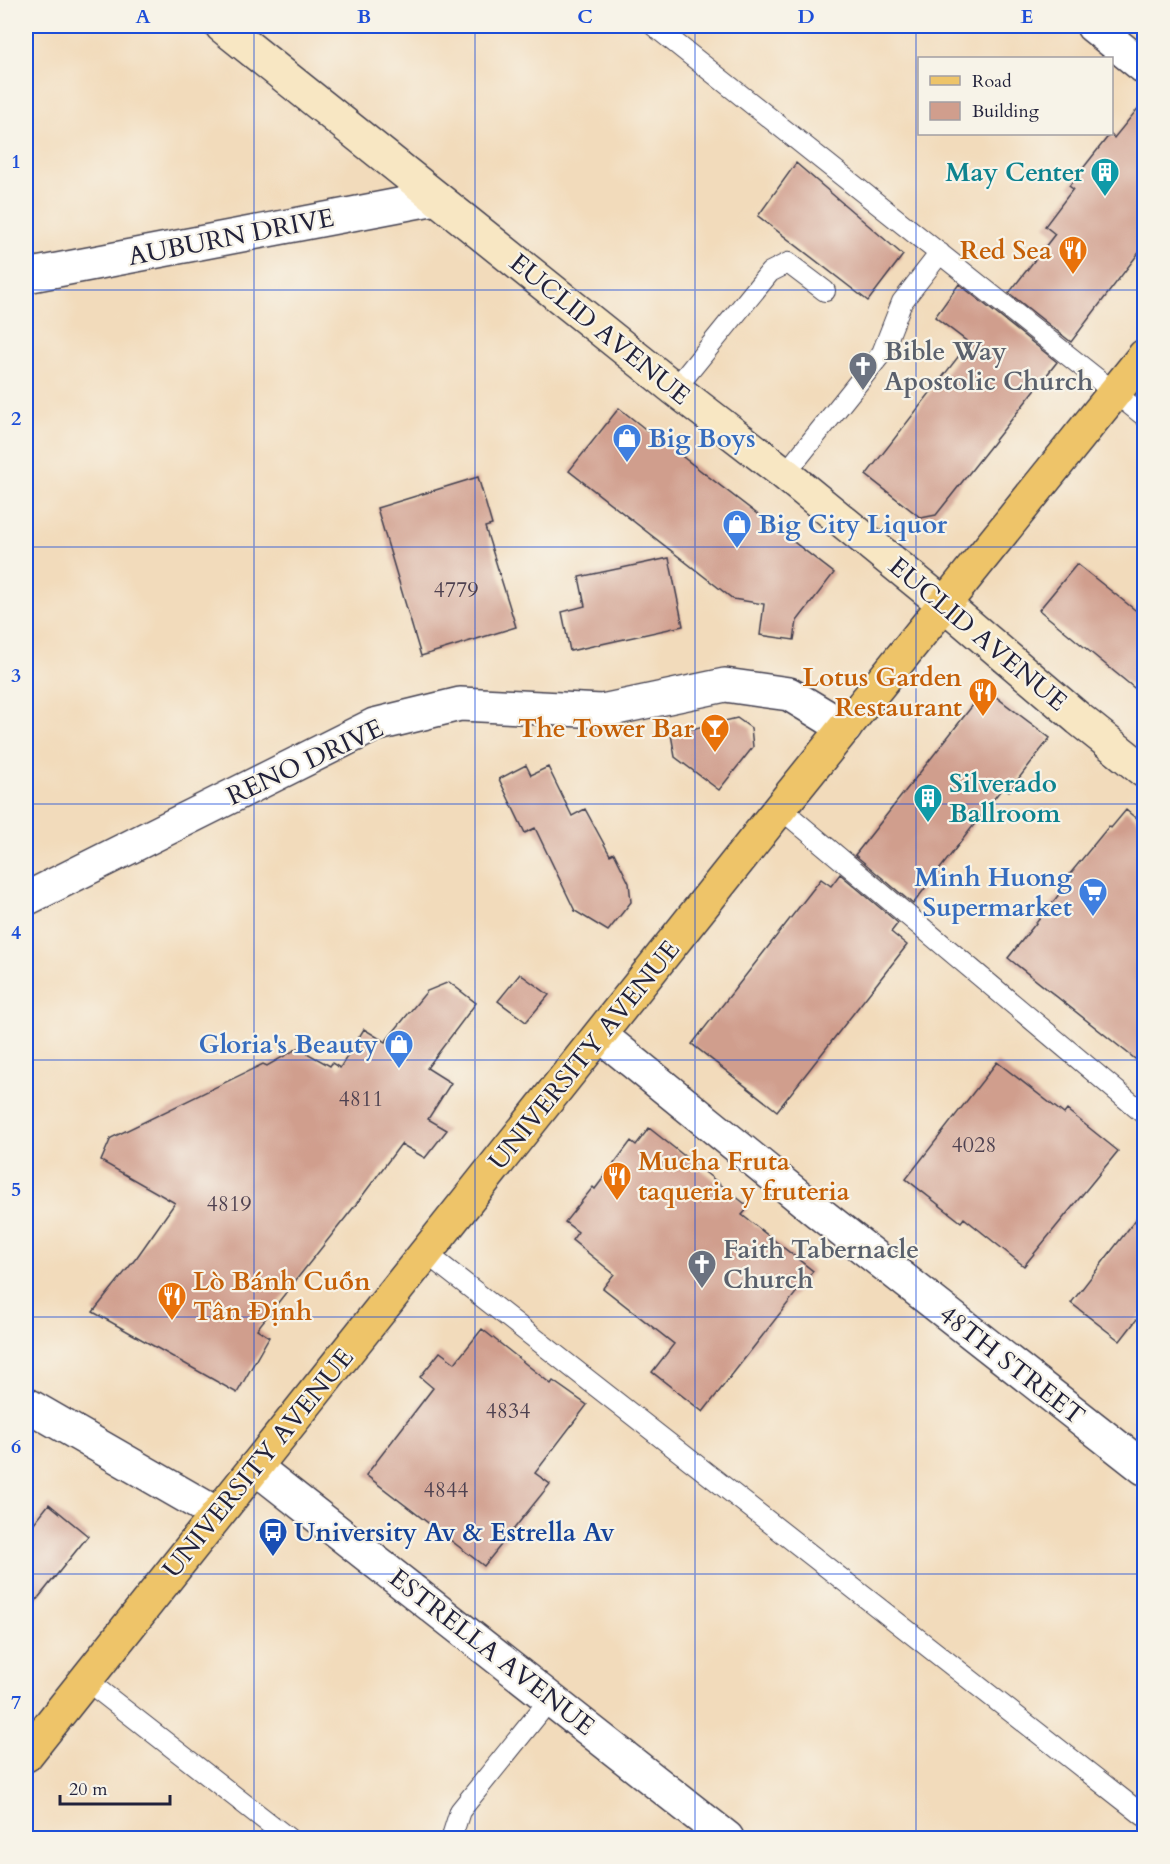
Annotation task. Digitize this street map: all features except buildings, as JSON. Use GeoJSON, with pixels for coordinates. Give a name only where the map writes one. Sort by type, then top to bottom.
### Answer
{"type":"FeatureCollection","features":[{"type":"Feature","properties":{"kind":"main road","name":"EUCLID AVENUE"},"geometry":{"type":"LineString","coordinates":[[222,26],[675,389],[785,474],[1144,771]]}},
{"type":"Feature","properties":{"kind":"main road","name":"UNIVERSITY AVENUE"},"geometry":{"type":"LineString","coordinates":[[26,1755],[780,808],[1144,356]]}},
{"type":"Feature","properties":{"kind":"street"},"geometry":{"type":"LineString","coordinates":[[1093,26],[1144,67]]}},
{"type":"Feature","properties":{"kind":"street","name":"AUBURN DRIVE"},"geometry":{"type":"LineString","coordinates":[[26,276],[436,198]]}},
{"type":"Feature","properties":{"kind":"street","name":"RENO DRIVE"},"geometry":{"type":"LineString","coordinates":[[26,899],[374,725],[460,704],[602,711],[725,685],[789,694],[845,728]]}},
{"type":"Feature","properties":{"kind":"street","name":"48TH STREET"},"geometry":{"type":"LineString","coordinates":[[600,1035],[818,1212],[1144,1468]]}},
{"type":"Feature","properties":{"kind":"street"},"geometry":{"type":"LineString","coordinates":[[26,1404],[217,1514]]}},
{"type":"Feature","properties":{"kind":"street","name":"ESTRELLA AVENUE"},"geometry":{"type":"LineString","coordinates":[[255,1467],[728,1839]]}},
{"type":"Feature","properties":{"kind":"lane"},"geometry":{"type":"LineString","coordinates":[[654,26],[1144,416]]}},
{"type":"Feature","properties":{"kind":"lane"},"geometry":{"type":"LineString","coordinates":[[785,474],[882,353],[902,302],[940,253]]}},
{"type":"Feature","properties":{"kind":"lane"},"geometry":{"type":"LineString","coordinates":[[675,389],[770,272],[788,263],[825,291]]}},
{"type":"Feature","properties":{"kind":"lane"},"geometry":{"type":"LineString","coordinates":[[780,808],[1144,1114]]}},
{"type":"Feature","properties":{"kind":"lane"},"geometry":{"type":"LineString","coordinates":[[426,1253],[1144,1816]]}},
{"type":"Feature","properties":{"kind":"lane"},"geometry":{"type":"LineString","coordinates":[[86,1680],[288,1839]]}},
{"type":"Feature","properties":{"kind":"lane"},"geometry":{"type":"LineString","coordinates":[[456,1839],[453,1833],[460,1811],[551,1698]]}},
{"type":"Feature","properties":{"kind":"place","name":"May Center"},"geometry":{"type":"Point","coordinates":[1105,198]}},
{"type":"Feature","properties":{"kind":"place","name":"Red Sea"},"geometry":{"type":"Point","coordinates":[1073,276]}},
{"type":"Feature","properties":{"kind":"place","name":"Bible Way Apostolic Church"},"geometry":{"type":"Point","coordinates":[863,392]}},
{"type":"Feature","properties":{"kind":"place","name":"Big Boys"},"geometry":{"type":"Point","coordinates":[627,464]}},
{"type":"Feature","properties":{"kind":"place","name":"Big City Liquor"},"geometry":{"type":"Point","coordinates":[737,550]}},
{"type":"Feature","properties":{"kind":"place","name":"Lotus Garden Restaurant"},"geometry":{"type":"Point","coordinates":[983,718]}},
{"type":"Feature","properties":{"kind":"place","name":"The Tower Bar"},"geometry":{"type":"Point","coordinates":[715,754]}},
{"type":"Feature","properties":{"kind":"place","name":"Silverado Ballroom"},"geometry":{"type":"Point","coordinates":[928,824]}},
{"type":"Feature","properties":{"kind":"place","name":"Minh Huong Supermarket"},"geometry":{"type":"Point","coordinates":[1093,918]}},
{"type":"Feature","properties":{"kind":"place","name":"Gloria's Beauty"},"geometry":{"type":"Point","coordinates":[399,1070]}},
{"type":"Feature","properties":{"kind":"place","name":"Mucha Fruta taqueria y fruteria"},"geometry":{"type":"Point","coordinates":[617,1202]}},
{"type":"Feature","properties":{"kind":"place","name":"Faith Tabernacle Church"},"geometry":{"type":"Point","coordinates":[702,1290]}},
{"type":"Feature","properties":{"kind":"place","name":"Lò Bánh Cuốn Tân Định"},"geometry":{"type":"Point","coordinates":[172,1322]}},
{"type":"Feature","properties":{"kind":"place","name":"University Av & Estrella Av"},"geometry":{"type":"Point","coordinates":[273,1558]}}]}
